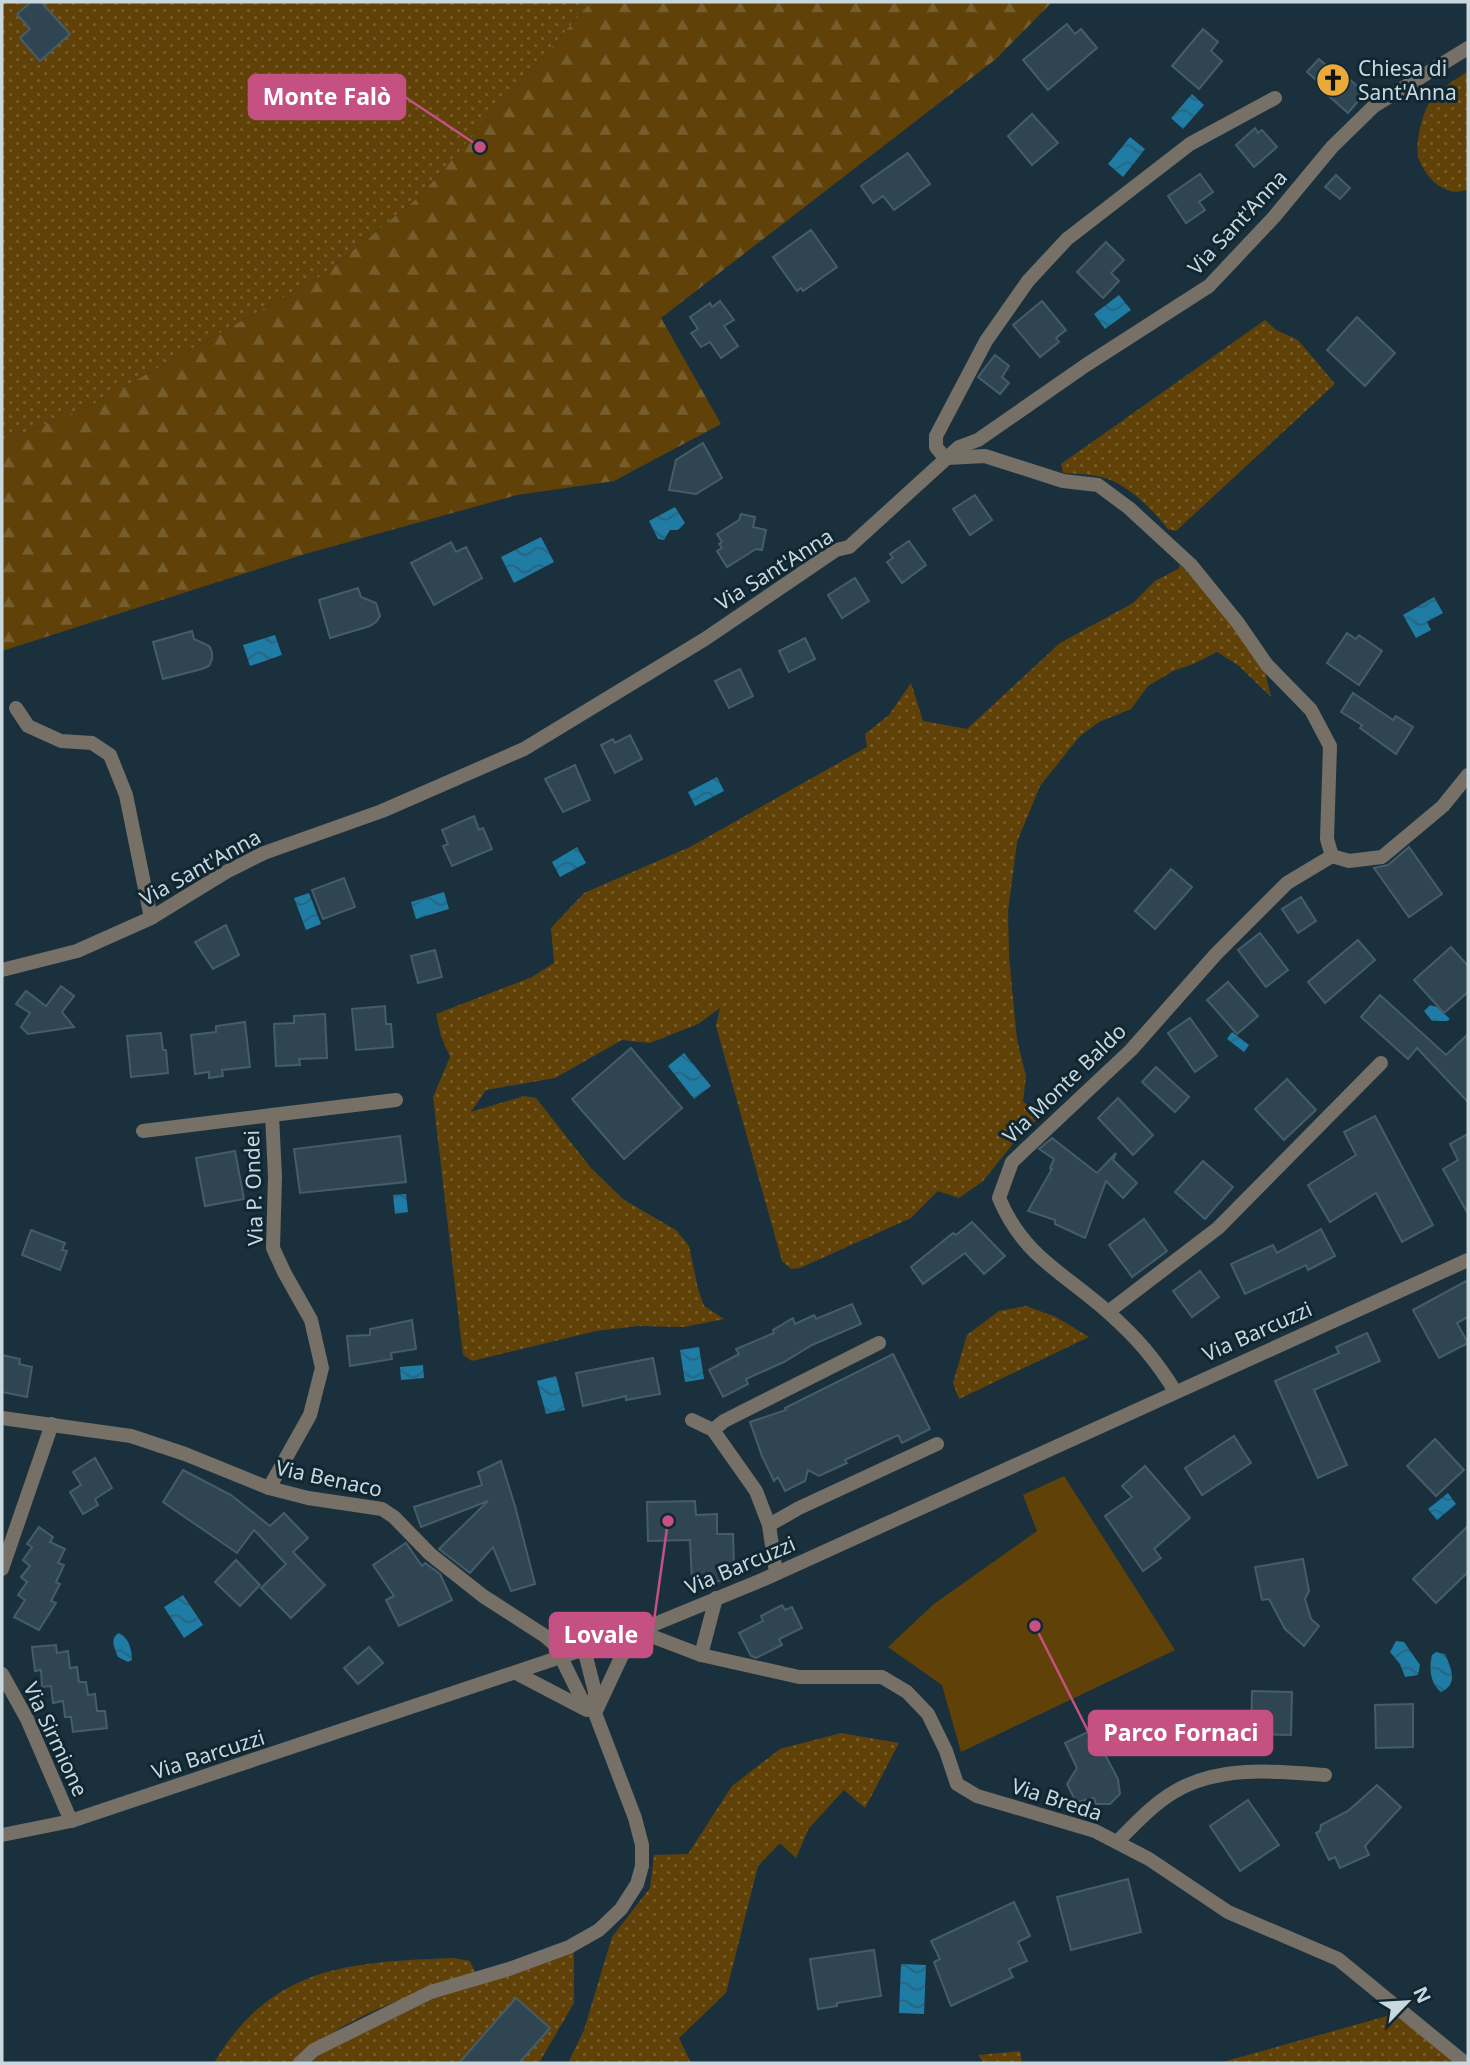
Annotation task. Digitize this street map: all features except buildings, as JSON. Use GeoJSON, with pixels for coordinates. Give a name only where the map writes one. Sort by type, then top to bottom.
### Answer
{"type":"FeatureCollection","features":[{"type":"Feature","properties":{"kind":"street","name":"Via Sant'Anna"},"geometry":{"type":"LineString","coordinates":[[2,970],[73,952],[151,918],[226,872],[264,853],[382,811],[523,749],[705,639],[836,550],[849,547],[959,447],[978,440],[1086,365],[1209,286],[1274,218],[1332,147],[1374,106],[1468,48]]}},
{"type":"Feature","properties":{"kind":"street"},"geometry":{"type":"LineString","coordinates":[[1275,98],[1190,144],[1068,239],[1028,281],[986,341],[936,436],[936,447],[945,458],[985,456],[1063,481],[1098,485],[1129,508],[1191,565],[1238,623],[1267,666],[1311,710],[1330,746],[1327,839],[1332,856],[1349,861],[1382,858],[1443,806],[1468,775]]}},
{"type":"Feature","properties":{"kind":"street"},"geometry":{"type":"LineString","coordinates":[[16,708],[28,726],[61,741],[92,743],[110,755],[126,794],[151,918]]}},
{"type":"Feature","properties":{"kind":"street","name":"Via Monte Baldo"},"geometry":{"type":"LineString","coordinates":[[1175,1391],[1154,1357],[1108,1312],[1042,1261],[1008,1220],[999,1198],[1012,1162],[1131,1050],[1216,954],[1287,884],[1332,856]]}},
{"type":"Feature","properties":{"kind":"street"},"geometry":{"type":"LineString","coordinates":[[1108,1312],[1218,1227],[1381,1063]]}},
{"type":"Feature","properties":{"kind":"street","name":"Via P. Ondei"},"geometry":{"type":"LineString","coordinates":[[143,1131],[396,1100]]}},
{"type":"Feature","properties":{"kind":"street","name":"Via P. Ondei"},"geometry":{"type":"LineString","coordinates":[[269,1488],[310,1415],[322,1368],[311,1320],[273,1248],[275,1177],[272,1115]]}},
{"type":"Feature","properties":{"kind":"street","name":"Via Barcuzzi"},"geometry":{"type":"LineString","coordinates":[[2,1835],[71,1821],[638,1631],[776,1573],[1468,1260]]}},
{"type":"Feature","properties":{"kind":"street"},"geometry":{"type":"LineString","coordinates":[[713,1430],[735,1415],[879,1343]]}},
{"type":"Feature","properties":{"kind":"street","name":"Via Benaco"},"geometry":{"type":"LineString","coordinates":[[2,1418],[131,1436],[185,1454],[269,1488],[308,1498],[382,1509],[394,1517],[430,1554],[483,1596],[555,1645],[581,1698],[595,1713]]}},
{"type":"Feature","properties":{"kind":"street"},"geometry":{"type":"LineString","coordinates":[[692,1420],[713,1430],[756,1492],[769,1525],[776,1573]]}},
{"type":"Feature","properties":{"kind":"street"},"geometry":{"type":"LineString","coordinates":[[2,1569],[52,1424]]}},
{"type":"Feature","properties":{"kind":"street"},"geometry":{"type":"LineString","coordinates":[[769,1525],[799,1508],[937,1444]]}},
{"type":"Feature","properties":{"kind":"street"},"geometry":{"type":"LineString","coordinates":[[701,1655],[716,1598]]}},
{"type":"Feature","properties":{"kind":"street"},"geometry":{"type":"LineString","coordinates":[[595,1713],[625,1649],[638,1631]]}},
{"type":"Feature","properties":{"kind":"street","name":"Via Breda"},"geometry":{"type":"LineString","coordinates":[[638,1631],[701,1655],[799,1677],[882,1677],[907,1692],[928,1714],[946,1751],[957,1784],[977,1796],[1095,1831],[1149,1859],[1228,1912],[1338,1959],[1460,2060]]}},
{"type":"Feature","properties":{"kind":"street"},"geometry":{"type":"LineString","coordinates":[[300,2063],[314,2050],[431,1992],[509,1969],[569,1947],[598,1930],[621,1909],[637,1884],[642,1866],[642,1845],[635,1818],[595,1713],[595,1692],[584,1649]]}},
{"type":"Feature","properties":{"kind":"street"},"geometry":{"type":"LineString","coordinates":[[516,1673],[595,1713]]}},
{"type":"Feature","properties":{"kind":"street","name":"Via Sirmione"},"geometry":{"type":"LineString","coordinates":[[2,1674],[27,1719],[71,1821]]}},
{"type":"Feature","properties":{"kind":"street"},"geometry":{"type":"LineString","coordinates":[[1117,1842],[1153,1806],[1176,1790],[1194,1783],[1217,1776],[1244,1773],[1325,1775]]}},
{"type":"Feature","properties":{"kind":"green space"},"geometry":{"type":"Polygon","coordinates":[[[2,2],[591,2],[420,196],[323,275],[92,405],[2,442],[2,2]]]}},
{"type":"Feature","properties":{"kind":"green space"},"geometry":{"type":"Polygon","coordinates":[[[591,2],[1052,2],[996,59],[661,318],[721,424],[614,481],[517,495],[305,554],[2,651],[2,442],[92,405],[323,275],[420,196],[591,2]]]}},
{"type":"Feature","properties":{"kind":"green space"},"geometry":{"type":"Polygon","coordinates":[[[1468,71],[1468,189],[1452,191],[1432,180],[1422,166],[1418,153],[1420,127],[1433,97],[1468,71]]]}},
{"type":"Feature","properties":{"kind":"green space"},"geometry":{"type":"Polygon","coordinates":[[[1265,320],[1276,330],[1298,340],[1335,384],[1176,531],[1168,529],[1141,500],[1116,483],[1097,476],[1063,473],[1061,464],[1265,320]]]}},
{"type":"Feature","properties":{"kind":"green space"},"geometry":{"type":"Polygon","coordinates":[[[1180,565],[1205,588],[1264,668],[1271,697],[1238,665],[1217,652],[1173,671],[1148,686],[1131,709],[1099,722],[1080,736],[1040,786],[1017,842],[1008,911],[1009,957],[1017,1040],[1026,1076],[1023,1102],[1044,1113],[1016,1140],[983,1181],[959,1198],[938,1191],[911,1218],[800,1268],[791,1269],[782,1261],[716,1026],[720,1008],[698,1024],[650,1043],[622,1040],[555,1078],[486,1090],[471,1112],[524,1096],[536,1098],[591,1168],[624,1200],[676,1230],[689,1246],[704,1306],[724,1319],[684,1327],[638,1326],[596,1331],[472,1361],[463,1355],[433,1097],[450,1057],[436,1014],[532,977],[554,963],[551,928],[584,893],[690,847],[867,747],[865,734],[889,715],[911,683],[923,721],[967,729],[1060,643],[1133,603],[1155,581],[1178,569],[1180,565]]]}},
{"type":"Feature","properties":{"kind":"green space"},"geometry":{"type":"Polygon","coordinates":[[[1026,1306],[1056,1317],[1089,1337],[959,1399],[953,1383],[967,1335],[999,1311],[1026,1306]]]}},
{"type":"Feature","properties":{"kind":"green space"},"geometry":{"type":"Polygon","coordinates":[[[1064,1476],[1175,1650],[961,1752],[942,1685],[888,1647],[934,1604],[1037,1531],[1023,1495],[1064,1476]]]}},
{"type":"Feature","properties":{"kind":"green space"},"geometry":{"type":"Polygon","coordinates":[[[841,1733],[899,1743],[865,1808],[844,1790],[809,1828],[796,1858],[780,1843],[758,1866],[726,1993],[679,2038],[691,2063],[568,2063],[584,2030],[612,1937],[650,1888],[654,1855],[688,1854],[732,1786],[780,1749],[841,1733]]]}},
{"type":"Feature","properties":{"kind":"green space"},"geometry":{"type":"Polygon","coordinates":[[[574,1951],[574,2003],[539,2063],[311,2063],[322,2053],[435,1998],[574,1951]]]}},
{"type":"Feature","properties":{"kind":"green space"},"geometry":{"type":"Polygon","coordinates":[[[454,1958],[470,1961],[476,1975],[379,2008],[334,2032],[294,2063],[214,2063],[237,2031],[261,2006],[288,1988],[317,1975],[381,1962],[454,1958]]]}},
{"type":"Feature","properties":{"kind":"green space"},"geometry":{"type":"Polygon","coordinates":[[[1398,2013],[1456,2063],[1219,2063],[1398,2013]]]}},
{"type":"Feature","properties":{"kind":"green space"},"geometry":{"type":"Polygon","coordinates":[[[1020,2051],[1022,2063],[984,2063],[978,2055],[1020,2051]]]}},
{"type":"Feature","properties":{"kind":"water"},"geometry":{"type":"Polygon","coordinates":[[[1192,94],[1204,105],[1183,129],[1171,118],[1192,94]]]}},
{"type":"Feature","properties":{"kind":"water"},"geometry":{"type":"Polygon","coordinates":[[[1130,137],[1145,149],[1123,177],[1108,164],[1130,137]]]}},
{"type":"Feature","properties":{"kind":"water"},"geometry":{"type":"Polygon","coordinates":[[[1119,295],[1131,310],[1105,329],[1094,314],[1119,295]]]}},
{"type":"Feature","properties":{"kind":"water"},"geometry":{"type":"Polygon","coordinates":[[[675,507],[685,523],[678,530],[670,530],[664,540],[658,539],[649,521],[675,507]]]}},
{"type":"Feature","properties":{"kind":"water"},"geometry":{"type":"Polygon","coordinates":[[[541,537],[554,562],[514,583],[501,557],[541,537]]]}},
{"type":"Feature","properties":{"kind":"water"},"geometry":{"type":"Polygon","coordinates":[[[1434,597],[1443,613],[1427,622],[1431,630],[1416,638],[1403,615],[1434,597]]]}},
{"type":"Feature","properties":{"kind":"water"},"geometry":{"type":"Polygon","coordinates":[[[275,635],[282,655],[250,666],[243,645],[275,635]]]}},
{"type":"Feature","properties":{"kind":"water"},"geometry":{"type":"Polygon","coordinates":[[[717,777],[724,791],[695,806],[688,792],[717,777]]]}},
{"type":"Feature","properties":{"kind":"water"},"geometry":{"type":"Polygon","coordinates":[[[577,847],[586,863],[560,877],[552,862],[577,847]]]}},
{"type":"Feature","properties":{"kind":"water"},"geometry":{"type":"Polygon","coordinates":[[[444,892],[449,909],[416,919],[411,902],[444,892]]]}},
{"type":"Feature","properties":{"kind":"water"},"geometry":{"type":"Polygon","coordinates":[[[309,893],[321,924],[306,930],[294,898],[309,893]]]}},
{"type":"Feature","properties":{"kind":"water"},"geometry":{"type":"Polygon","coordinates":[[[1430,1005],[1437,1007],[1450,1019],[1432,1021],[1424,1011],[1430,1005]]]}},
{"type":"Feature","properties":{"kind":"water"},"geometry":{"type":"Polygon","coordinates":[[[1232,1032],[1249,1045],[1244,1052],[1227,1039],[1232,1032]]]}},
{"type":"Feature","properties":{"kind":"water"},"geometry":{"type":"Polygon","coordinates":[[[684,1053],[711,1086],[694,1099],[668,1066],[684,1053]]]}},
{"type":"Feature","properties":{"kind":"water"},"geometry":{"type":"Polygon","coordinates":[[[406,1194],[408,1212],[395,1214],[393,1195],[406,1194]]]}},
{"type":"Feature","properties":{"kind":"water"},"geometry":{"type":"Polygon","coordinates":[[[699,1347],[704,1379],[685,1382],[680,1350],[699,1347]]]}},
{"type":"Feature","properties":{"kind":"water"},"geometry":{"type":"Polygon","coordinates":[[[423,1365],[424,1378],[401,1380],[400,1367],[423,1365]]]}},
{"type":"Feature","properties":{"kind":"water"},"geometry":{"type":"Polygon","coordinates":[[[556,1376],[565,1410],[546,1414],[537,1381],[556,1376]]]}},
{"type":"Feature","properties":{"kind":"water"},"geometry":{"type":"Polygon","coordinates":[[[1448,1493],[1456,1504],[1437,1520],[1428,1509],[1448,1493]]]}},
{"type":"Feature","properties":{"kind":"water"},"geometry":{"type":"Polygon","coordinates":[[[183,1595],[203,1625],[184,1638],[164,1607],[183,1595]]]}},
{"type":"Feature","properties":{"kind":"water"},"geometry":{"type":"Polygon","coordinates":[[[119,1633],[131,1648],[132,1660],[128,1662],[118,1657],[114,1647],[114,1638],[119,1633]]]}},
{"type":"Feature","properties":{"kind":"water"},"geometry":{"type":"Polygon","coordinates":[[[1396,1641],[1404,1642],[1420,1665],[1418,1675],[1405,1677],[1400,1664],[1390,1652],[1396,1641]]]}},
{"type":"Feature","properties":{"kind":"water"},"geometry":{"type":"Polygon","coordinates":[[[1436,1652],[1445,1654],[1452,1675],[1450,1685],[1441,1692],[1433,1680],[1431,1670],[1432,1655],[1436,1652]]]}},
{"type":"Feature","properties":{"kind":"water"},"geometry":{"type":"Polygon","coordinates":[[[901,1964],[926,1965],[924,2014],[899,2013],[901,1964]]]}},
{"type":"Feature","properties":{"kind":"place","name":"Chiesa di Sant'Anna"},"geometry":{"type":"Point","coordinates":[1333,80]}},
{"type":"Feature","properties":{"kind":"place","name":"Monte Falò"},"geometry":{"type":"Point","coordinates":[480,147]}},
{"type":"Feature","properties":{"kind":"place","name":"Lovale"},"geometry":{"type":"Point","coordinates":[668,1521]}},
{"type":"Feature","properties":{"kind":"place","name":"Parco Fornaci"},"geometry":{"type":"Point","coordinates":[1035,1626]}}]}
